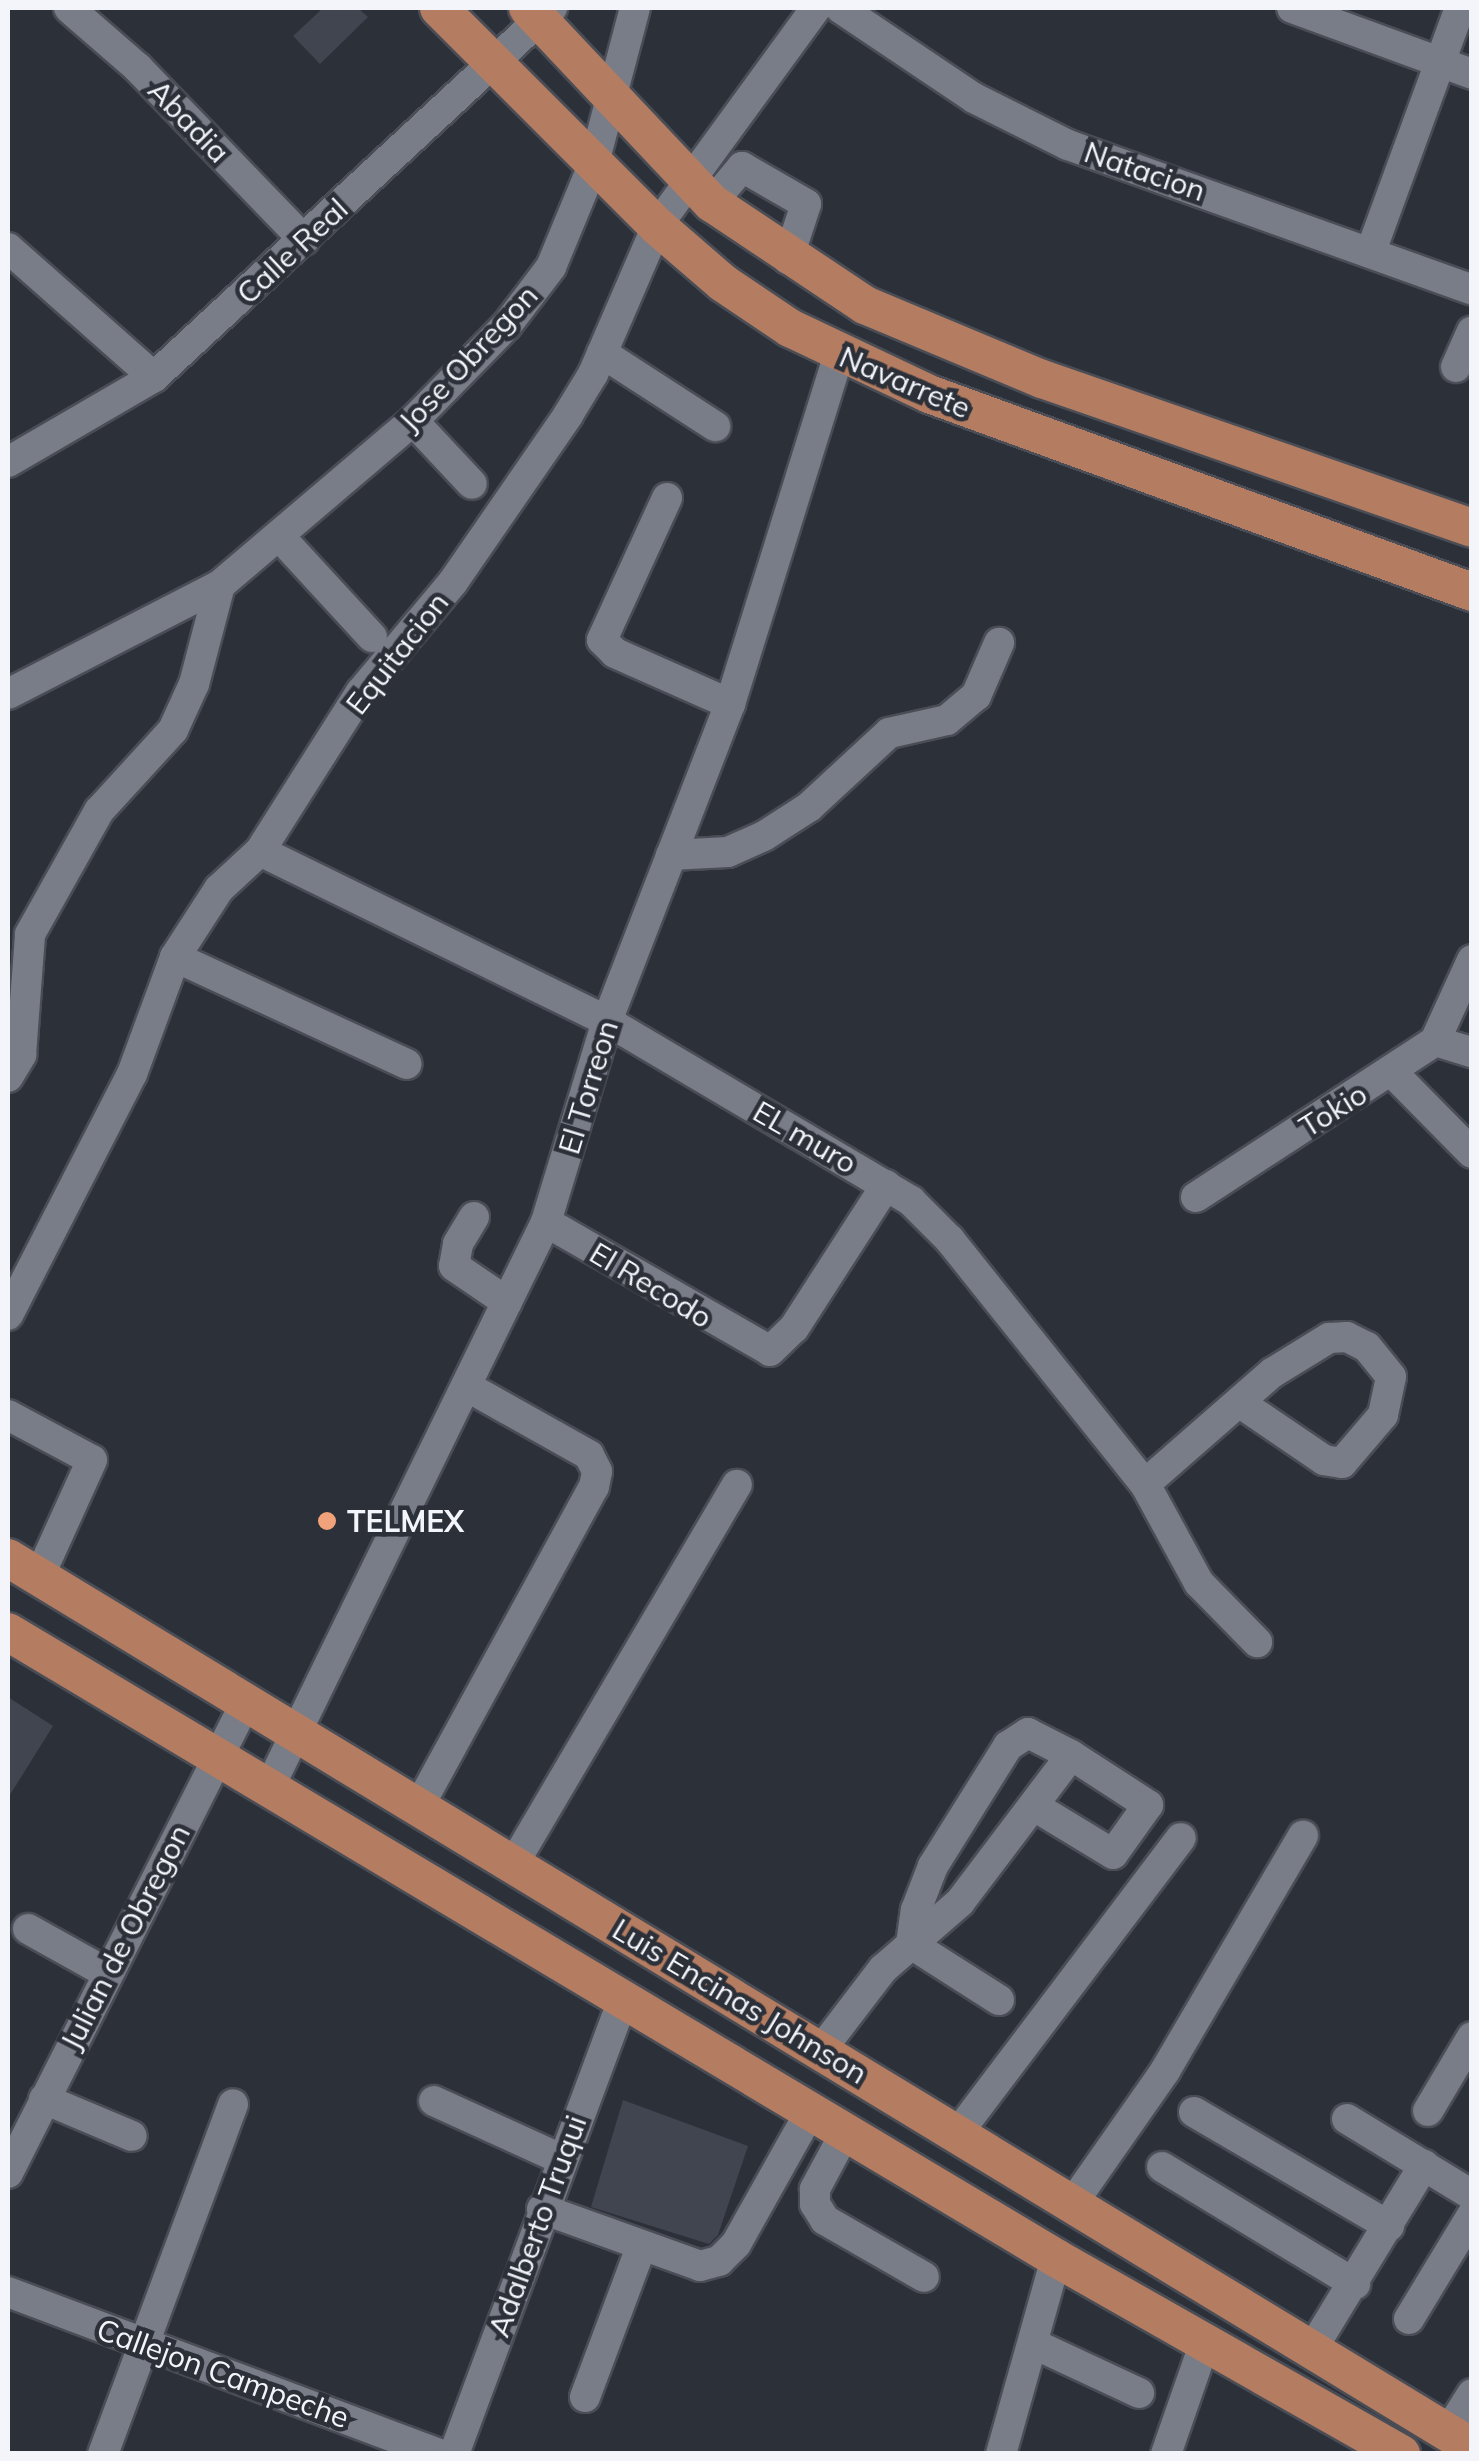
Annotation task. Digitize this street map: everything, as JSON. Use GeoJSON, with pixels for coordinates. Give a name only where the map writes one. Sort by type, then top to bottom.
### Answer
{"type":"FeatureCollection","features":[{"type":"Feature","properties":{"kind":"main road","name":"Navarrete"},"geometry":{"type":"LineString","coordinates":[[439,8],[657,226],[723,283],[839,355],[1229,506],[1472,592]]}},
{"type":"Feature","properties":{"kind":"main road","name":"Navarrete"},"geometry":{"type":"LineString","coordinates":[[539,11],[700,192],[788,260],[865,305],[952,344],[1375,498],[1472,528]]}},
{"type":"Feature","properties":{"kind":"main road"},"geometry":{"type":"LineString","coordinates":[[1229,506],[1236,482],[1246,477],[1338,507],[1375,498]]}},
{"type":"Feature","properties":{"kind":"main road","name":"Luis Encinas Johnson"},"geometry":{"type":"LineString","coordinates":[[23,1568],[1072,2204],[1314,2346],[1460,2439]]}},
{"type":"Feature","properties":{"kind":"main road","name":"Luis Encinas Johnson"},"geometry":{"type":"LineString","coordinates":[[8,1632],[214,1760],[1211,2350],[1401,2454]]}},
{"type":"Feature","properties":{"kind":"main road"},"geometry":{"type":"LineString","coordinates":[[1211,2350],[1360,2454]]}},
{"type":"Feature","properties":{"kind":"street","name":"Abadia"},"geometry":{"type":"LineString","coordinates":[[69,8],[138,68],[304,240]]}},
{"type":"Feature","properties":{"kind":"street","name":"Jose Obregon"},"geometry":{"type":"LineString","coordinates":[[8,694],[220,585],[413,420],[508,325],[551,268],[594,163],[635,8]]}},
{"type":"Feature","properties":{"kind":"street","name":"Equitacion"},"geometry":{"type":"LineString","coordinates":[[8,1315],[132,1074],[175,958],[220,889],[260,850],[361,692],[453,582],[568,416],[602,353],[657,226],[700,192],[816,8]]}},
{"type":"Feature","properties":{"kind":"street","name":"Natacion"},"geometry":{"type":"LineString","coordinates":[[840,8],[974,98],[1068,144],[1472,290]]}},
{"type":"Feature","properties":{"kind":"street"},"geometry":{"type":"LineString","coordinates":[[1292,8],[1472,74]]}},
{"type":"Feature","properties":{"kind":"street"},"geometry":{"type":"LineString","coordinates":[[1371,251],[1460,8]]}},
{"type":"Feature","properties":{"kind":"street","name":"Calle Real"},"geometry":{"type":"LineString","coordinates":[[8,462],[154,377],[493,64],[539,11]]}},
{"type":"Feature","properties":{"kind":"street"},"geometry":{"type":"LineString","coordinates":[[700,192],[742,168],[806,204],[788,260]]}},
{"type":"Feature","properties":{"kind":"street"},"geometry":{"type":"LineString","coordinates":[[11,246],[154,377]]}},
{"type":"Feature","properties":{"kind":"street"},"geometry":{"type":"LineString","coordinates":[[1456,367],[1472,330]]}},
{"type":"Feature","properties":{"kind":"street"},"geometry":{"type":"LineString","coordinates":[[602,353],[716,426]]}},
{"type":"Feature","properties":{"kind":"street","name":"El Torreon"},"geometry":{"type":"LineString","coordinates":[[268,1790],[546,1222],[607,1021],[730,704],[839,355]]}},
{"type":"Feature","properties":{"kind":"street"},"geometry":{"type":"LineString","coordinates":[[413,420],[472,484]]}},
{"type":"Feature","properties":{"kind":"street"},"geometry":{"type":"LineString","coordinates":[[668,498],[602,640],[615,653],[730,704]]}},
{"type":"Feature","properties":{"kind":"street"},"geometry":{"type":"LineString","coordinates":[[280,536],[372,638]]}},
{"type":"Feature","properties":{"kind":"street"},"geometry":{"type":"LineString","coordinates":[[8,1077],[21,1055],[19,930],[99,811],[172,730],[194,684],[220,585]]}},
{"type":"Feature","properties":{"kind":"street"},"geometry":{"type":"LineString","coordinates":[[671,855],[728,852],[764,836],[808,807],[889,733],[947,720],[976,696],[999,644]]}},
{"type":"Feature","properties":{"kind":"street","name":"EL muro"},"geometry":{"type":"LineString","coordinates":[[260,850],[607,1021],[886,1185],[950,1240],[1144,1484],[1198,1583],[1257,1642]]}},
{"type":"Feature","properties":{"kind":"street"},"geometry":{"type":"LineString","coordinates":[[175,958],[407,1064]]}},
{"type":"Feature","properties":{"kind":"street"},"geometry":{"type":"LineString","coordinates":[[1472,960],[1435,1041],[1472,1052]]}},
{"type":"Feature","properties":{"kind":"street","name":"Tokio"},"geometry":{"type":"LineString","coordinates":[[1196,1197],[1392,1073],[1435,1041]]}},
{"type":"Feature","properties":{"kind":"street"},"geometry":{"type":"LineString","coordinates":[[1392,1073],[1472,1153]]}},
{"type":"Feature","properties":{"kind":"street","name":"El Recodo"},"geometry":{"type":"LineString","coordinates":[[546,1222],[757,1348],[770,1351],[783,1342],[886,1185]]}},
{"type":"Feature","properties":{"kind":"street"},"geometry":{"type":"LineString","coordinates":[[474,1217],[458,1244],[454,1266],[508,1302]]}},
{"type":"Feature","properties":{"kind":"street"},"geometry":{"type":"LineString","coordinates":[[1144,1484],[1272,1373],[1329,1338],[1347,1336],[1367,1347],[1390,1376],[1383,1416],[1342,1463],[1324,1460],[1240,1403]]}},
{"type":"Feature","properties":{"kind":"street"},"geometry":{"type":"LineString","coordinates":[[419,1806],[594,1487],[597,1471],[589,1455],[466,1386]]}},
{"type":"Feature","properties":{"kind":"street"},"geometry":{"type":"LineString","coordinates":[[8,1415],[92,1460],[69,1511],[23,1568]]}},
{"type":"Feature","properties":{"kind":"street"},"geometry":{"type":"LineString","coordinates":[[514,1864],[737,1485]]}},
{"type":"Feature","properties":{"kind":"street","name":"Julian de Obregon"},"geometry":{"type":"LineString","coordinates":[[8,2173],[246,1702]]}},
{"type":"Feature","properties":{"kind":"street"},"geometry":{"type":"LineString","coordinates":[[911,1944],[933,1866],[1008,1746],[1028,1733],[1148,1805],[1113,1854],[1034,1806]]}},
{"type":"Feature","properties":{"kind":"street"},"geometry":{"type":"LineString","coordinates":[[821,2050],[883,1969],[960,1902],[1071,1756]]}},
{"type":"Feature","properties":{"kind":"street"},"geometry":{"type":"LineString","coordinates":[[1072,2204],[1165,2071],[1303,1836]]}},
{"type":"Feature","properties":{"kind":"street"},"geometry":{"type":"LineString","coordinates":[[958,2134],[1181,1838]]}},
{"type":"Feature","properties":{"kind":"street"},"geometry":{"type":"LineString","coordinates":[[28,1929],[107,1972]]}},
{"type":"Feature","properties":{"kind":"street"},"geometry":{"type":"LineString","coordinates":[[911,1944],[999,2000]]}},
{"type":"Feature","properties":{"kind":"street","name":"Adalberto Truqui"},"geometry":{"type":"LineString","coordinates":[[454,2454],[623,2000]]}},
{"type":"Feature","properties":{"kind":"street"},"geometry":{"type":"LineString","coordinates":[[1428,2110],[1472,2038]]}},
{"type":"Feature","properties":{"kind":"street"},"geometry":{"type":"LineString","coordinates":[[44,2099],[132,2136]]}},
{"type":"Feature","properties":{"kind":"street"},"geometry":{"type":"LineString","coordinates":[[434,2101],[561,2158]]}},
{"type":"Feature","properties":{"kind":"street"},"geometry":{"type":"LineString","coordinates":[[103,2454],[232,2104]]}},
{"type":"Feature","properties":{"kind":"street"},"geometry":{"type":"LineString","coordinates":[[542,2209],[700,2266],[719,2261],[736,2244],[810,2112]]}},
{"type":"Feature","properties":{"kind":"street"},"geometry":{"type":"LineString","coordinates":[[1194,2112],[1389,2226]]}},
{"type":"Feature","properties":{"kind":"street"},"geometry":{"type":"LineString","coordinates":[[1348,2119],[1472,2195]]}},
{"type":"Feature","properties":{"kind":"street"},"geometry":{"type":"LineString","coordinates":[[845,2133],[816,2188],[815,2204],[825,2220],[924,2277]]}},
{"type":"Feature","properties":{"kind":"street"},"geometry":{"type":"LineString","coordinates":[[1314,2346],[1424,2166]]}},
{"type":"Feature","properties":{"kind":"street"},"geometry":{"type":"LineString","coordinates":[[1162,2167],[1355,2284]]}},
{"type":"Feature","properties":{"kind":"street"},"geometry":{"type":"LineString","coordinates":[[1409,2319],[1472,2215]]}},
{"type":"Feature","properties":{"kind":"street"},"geometry":{"type":"LineString","coordinates":[[585,2397],[640,2247]]}},
{"type":"Feature","properties":{"kind":"street"},"geometry":{"type":"LineString","coordinates":[[1000,2454],[1056,2258]]}},
{"type":"Feature","properties":{"kind":"street","name":"Callejon Campeche"},"geometry":{"type":"LineString","coordinates":[[8,2292],[439,2454]]}},
{"type":"Feature","properties":{"kind":"street"},"geometry":{"type":"LineString","coordinates":[[1034,2344],[1139,2393]]}},
{"type":"Feature","properties":{"kind":"street"},"geometry":{"type":"LineString","coordinates":[[1179,2449],[1211,2350]]}},
{"type":"Feature","properties":{"kind":"street"},"geometry":{"type":"LineString","coordinates":[[1460,2439],[1472,2394]]}},
{"type":"Feature","properties":{"kind":"building"},"geometry":{"type":"Polygon","coordinates":[[[323,8],[358,8],[368,17],[320,64],[293,36],[323,8]]]}},
{"type":"Feature","properties":{"kind":"building"},"geometry":{"type":"Polygon","coordinates":[[[8,1697],[53,1726],[8,1798],[8,1697]]]}},
{"type":"Feature","properties":{"kind":"building"},"geometry":{"type":"Polygon","coordinates":[[[623,2100],[748,2146],[718,2235],[709,2244],[591,2207],[623,2100]]]}},
{"type":"Feature","properties":{"kind":"place","name":"TELMEX"},"geometry":{"type":"Point","coordinates":[327,1521]}}]}
